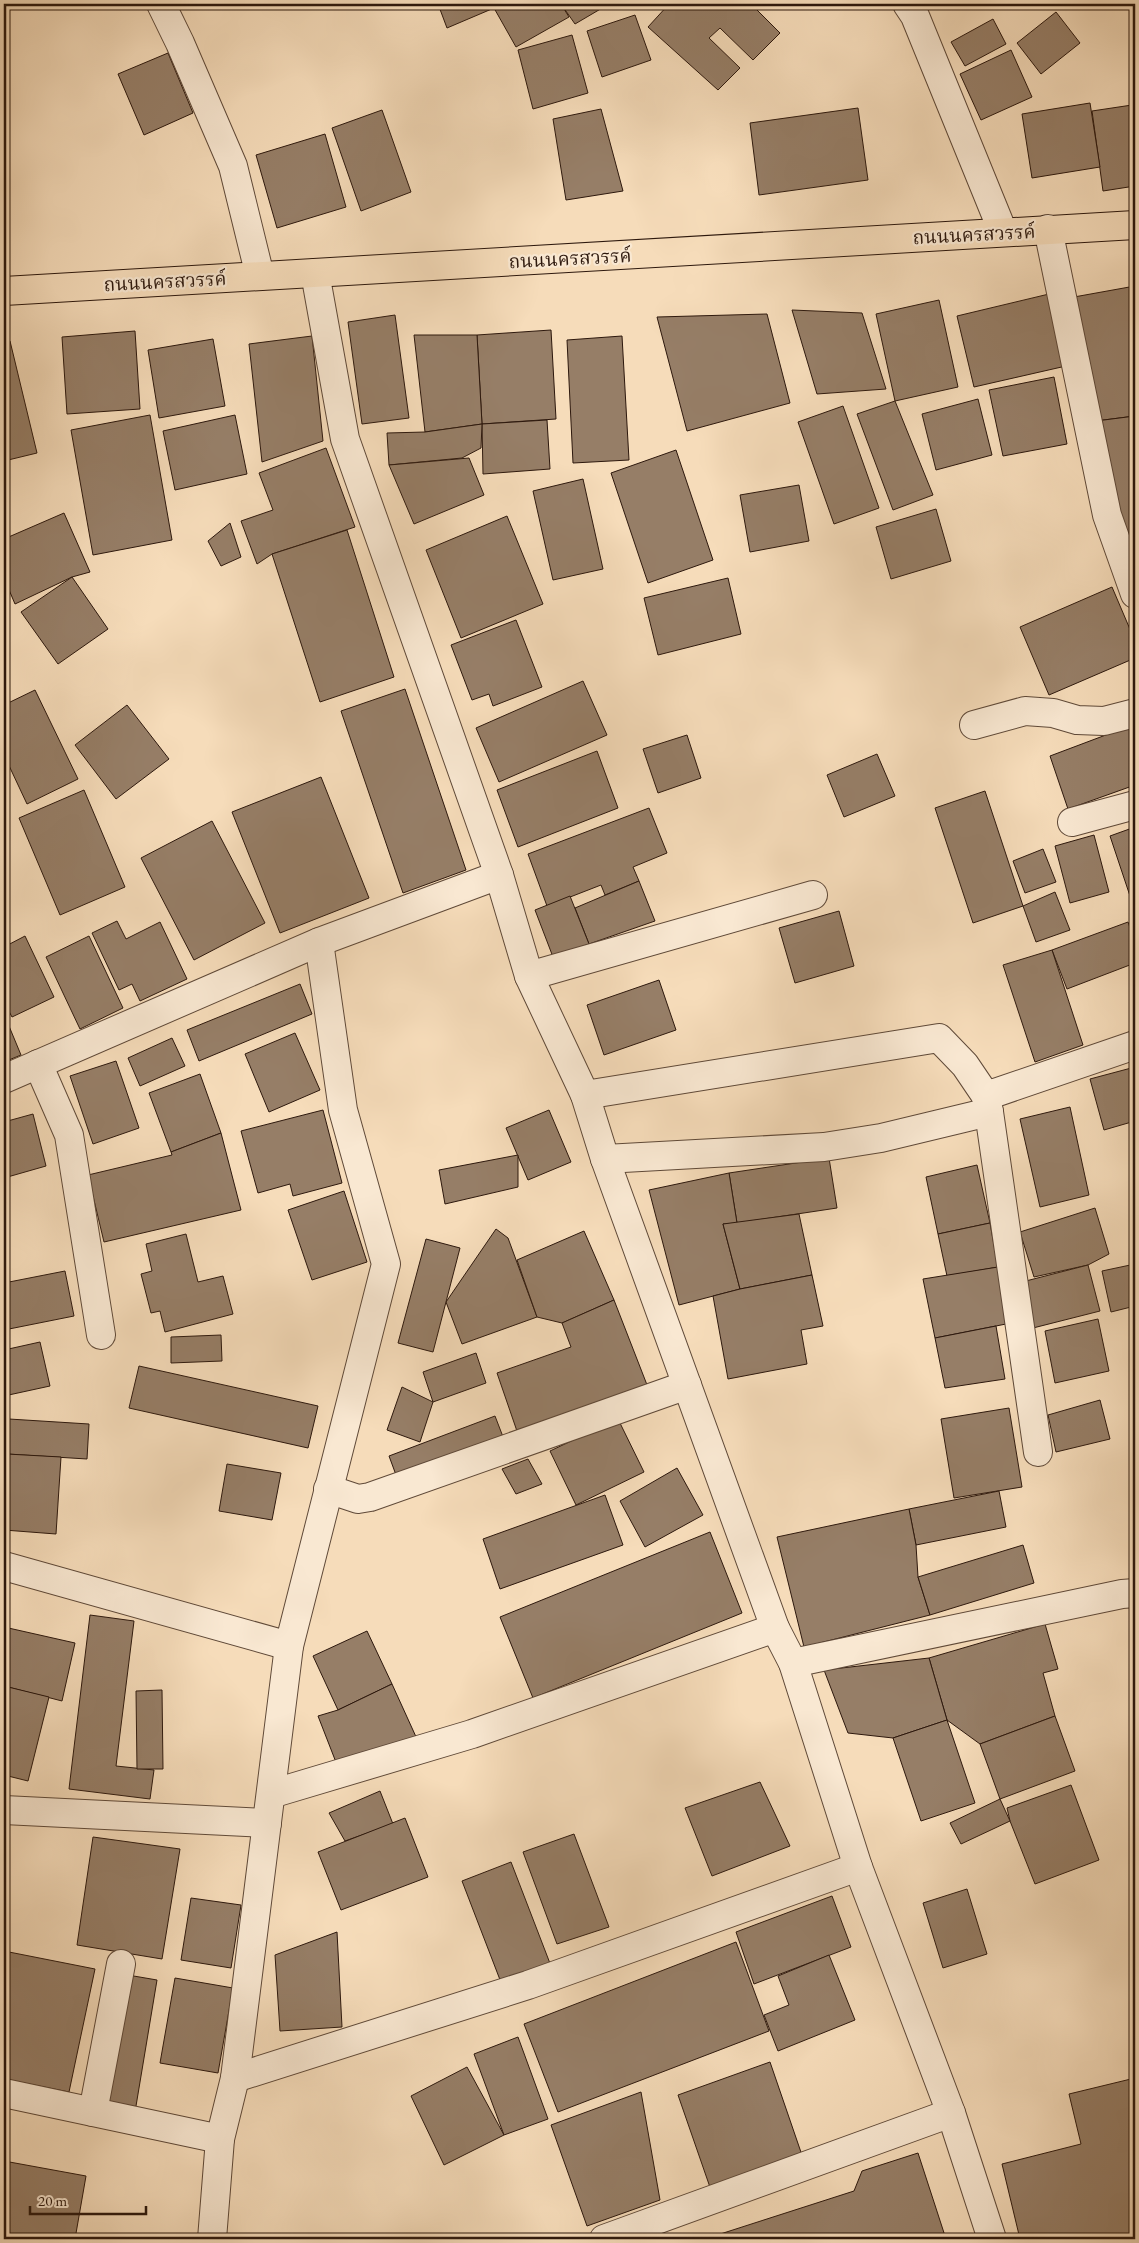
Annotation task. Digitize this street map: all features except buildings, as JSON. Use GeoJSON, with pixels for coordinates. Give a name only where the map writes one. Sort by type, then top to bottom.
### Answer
{"type":"FeatureCollection","features":[{"type":"Feature","properties":{"kind":"main road","name":"ถนนนครสวรรค์"},"geometry":{"type":"LineString","coordinates":[[4,290],[1135,224]]}},
{"type":"Feature","properties":{"kind":"street"},"geometry":{"type":"LineString","coordinates":[[161,4],[180,43],[233,166],[260,276]]}},
{"type":"Feature","properties":{"kind":"street"},"geometry":{"type":"LineString","coordinates":[[907,4],[915,16],[1003,232]]}},
{"type":"Feature","properties":{"kind":"street"},"geometry":{"type":"LineString","coordinates":[[1048,229],[1107,515],[1135,594]]}},
{"type":"Feature","properties":{"kind":"street"},"geometry":{"type":"LineString","coordinates":[[315,273],[345,439],[499,875],[529,976],[585,1095],[605,1160],[775,1628],[793,1662],[858,1867],[951,2113],[992,2239]]}},
{"type":"Feature","properties":{"kind":"street"},"geometry":{"type":"LineString","coordinates":[[974,725],[1025,711],[1053,713],[1077,720],[1104,721],[1135,713]]}},
{"type":"Feature","properties":{"kind":"street"},"geometry":{"type":"LineString","coordinates":[[1072,822],[1135,805]]}},
{"type":"Feature","properties":{"kind":"street"},"geometry":{"type":"LineString","coordinates":[[4,1079],[319,942],[499,875]]}},
{"type":"Feature","properties":{"kind":"street"},"geometry":{"type":"LineString","coordinates":[[529,976],[813,894]]}},
{"type":"Feature","properties":{"kind":"street"},"geometry":{"type":"LineString","coordinates":[[212,2239],[220,2139],[234,2078],[289,1646],[386,1264],[343,1110],[319,942]]}},
{"type":"Feature","properties":{"kind":"street"},"geometry":{"type":"LineString","coordinates":[[585,1095],[940,1038],[965,1065],[988,1104],[1038,1452]]}},
{"type":"Feature","properties":{"kind":"street"},"geometry":{"type":"LineString","coordinates":[[605,1160],[824,1147],[881,1138],[988,1104],[1135,1045]]}},
{"type":"Feature","properties":{"kind":"street"},"geometry":{"type":"LineString","coordinates":[[38,1064],[69,1135],[101,1335]]}},
{"type":"Feature","properties":{"kind":"street"},"geometry":{"type":"LineString","coordinates":[[328,1489],[358,1499],[370,1497],[686,1385]]}},
{"type":"Feature","properties":{"kind":"street"},"geometry":{"type":"LineString","coordinates":[[4,1566],[289,1646]]}},
{"type":"Feature","properties":{"kind":"street"},"geometry":{"type":"LineString","coordinates":[[793,1662],[1122,1594],[1135,1593]]}},
{"type":"Feature","properties":{"kind":"street"},"geometry":{"type":"LineString","coordinates":[[271,1794],[472,1734],[775,1628]]}},
{"type":"Feature","properties":{"kind":"street"},"geometry":{"type":"LineString","coordinates":[[4,1810],[267,1823]]}},
{"type":"Feature","properties":{"kind":"street"},"geometry":{"type":"LineString","coordinates":[[234,2078],[528,1985],[858,1867]]}},
{"type":"Feature","properties":{"kind":"street"},"geometry":{"type":"LineString","coordinates":[[93,2112],[121,1964]]}},
{"type":"Feature","properties":{"kind":"street"},"geometry":{"type":"LineString","coordinates":[[4,2093],[220,2139]]}},
{"type":"Feature","properties":{"kind":"street"},"geometry":{"type":"LineString","coordinates":[[604,2239],[951,2113]]}}]}
